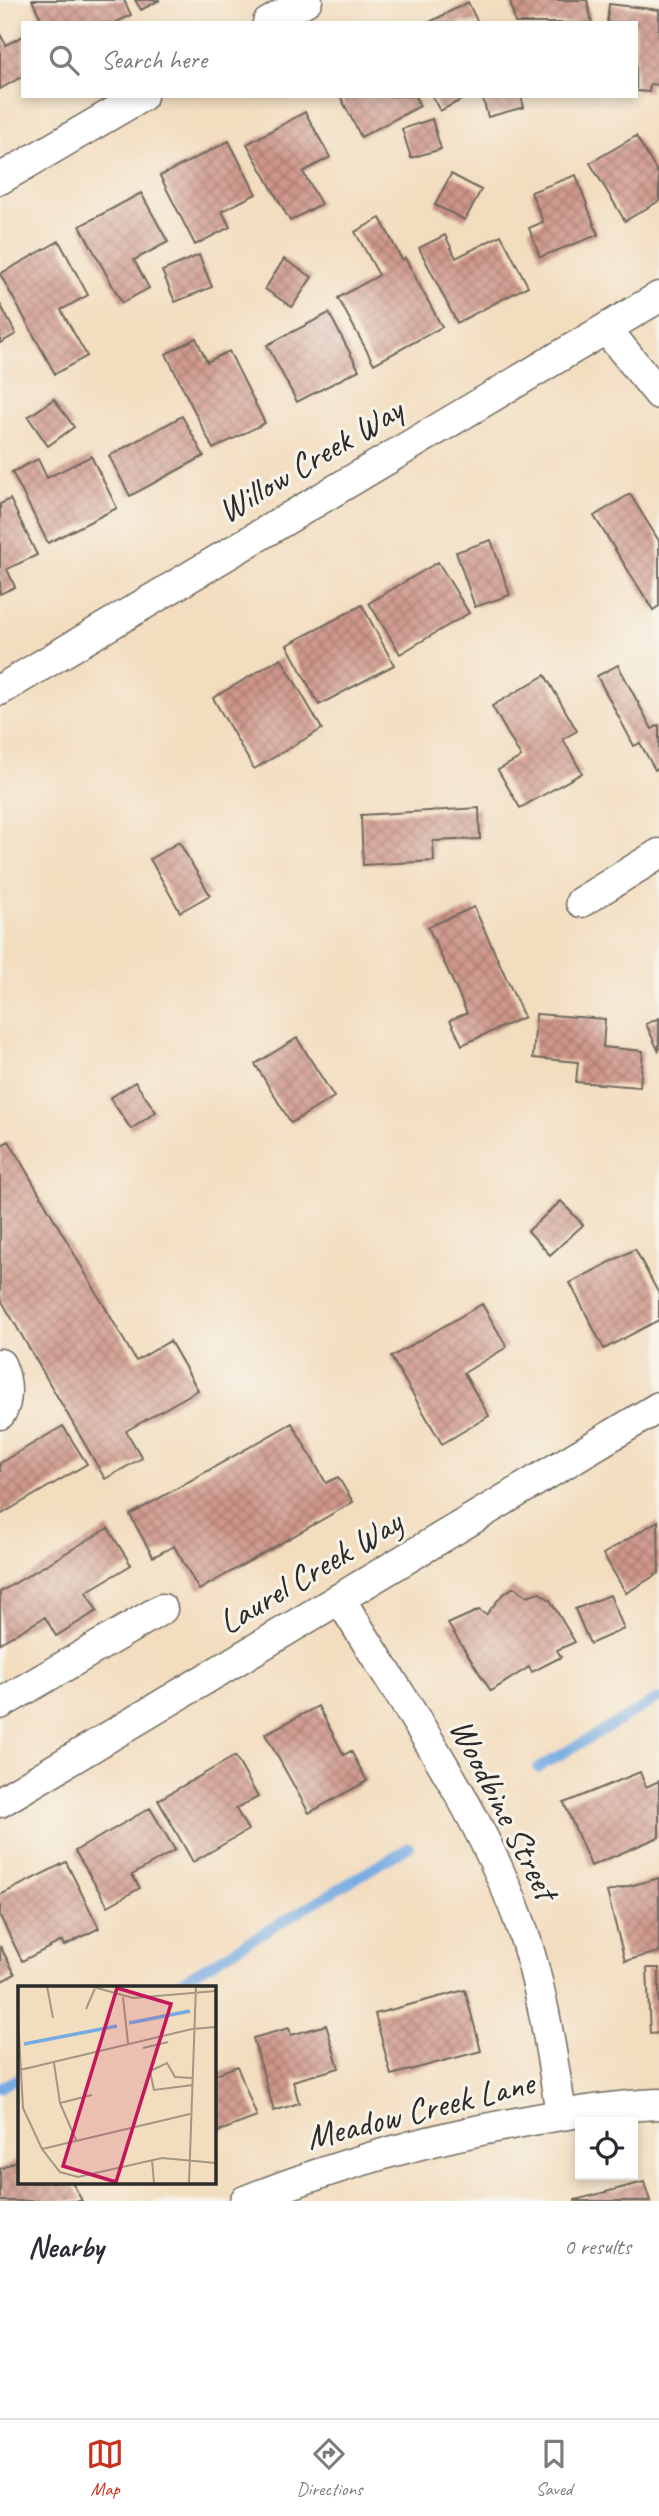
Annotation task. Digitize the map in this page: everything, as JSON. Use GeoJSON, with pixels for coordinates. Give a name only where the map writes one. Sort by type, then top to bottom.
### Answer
{"type":"FeatureCollection","features":[{"type":"Feature","properties":{"kind":"street"},"geometry":{"type":"LineString","coordinates":[[271,21],[307,0]]}},
{"type":"Feature","properties":{"kind":"street"},"geometry":{"type":"LineString","coordinates":[[0,179],[139,98]]}},
{"type":"Feature","properties":{"kind":"street","name":"Willow Creek Way"},"geometry":{"type":"LineString","coordinates":[[0,690],[659,297]]}},
{"type":"Feature","properties":{"kind":"street"},"geometry":{"type":"LineString","coordinates":[[606,329],[659,394]]}},
{"type":"Feature","properties":{"kind":"street"},"geometry":{"type":"LineString","coordinates":[[581,902],[659,854]]}},
{"type":"Feature","properties":{"kind":"street"},"geometry":{"type":"LineString","coordinates":[[0,1364],[5,1376],[5,1407],[0,1414]]}},
{"type":"Feature","properties":{"kind":"street","name":"Laurel Creek Way"},"geometry":{"type":"LineString","coordinates":[[0,1802],[659,1407]]}},
{"type":"Feature","properties":{"kind":"street","name":"Woodbine Street"},"geometry":{"type":"LineString","coordinates":[[340,1599],[451,1780],[497,1866],[520,1924],[542,1995],[561,2114]]}},
{"type":"Feature","properties":{"kind":"street"},"geometry":{"type":"LineString","coordinates":[[0,1704],[162,1609]]}},
{"type":"Feature","properties":{"kind":"street","name":"Meadow Creek Lane"},"geometry":{"type":"LineString","coordinates":[[245,2201],[354,2162],[444,2136],[561,2114],[659,2104]]}},
{"type":"Feature","properties":{"kind":"building"},"geometry":{"type":"Polygon","coordinates":[[[32,0],[124,0],[131,15],[119,21],[42,21],[32,0]]]}},
{"type":"Feature","properties":{"kind":"building"},"geometry":{"type":"Polygon","coordinates":[[[135,0],[160,0],[141,10],[135,0]]]}},
{"type":"Feature","properties":{"kind":"building"},"geometry":{"type":"Polygon","coordinates":[[[510,0],[587,0],[592,21],[515,21],[510,0]]]}},
{"type":"Feature","properties":{"kind":"building"},"geometry":{"type":"Polygon","coordinates":[[[468,2],[477,21],[432,21],[468,2]]]}},
{"type":"Feature","properties":{"kind":"building"},"geometry":{"type":"Polygon","coordinates":[[[609,4],[659,10],[659,85],[650,84],[649,92],[638,91],[638,21],[607,21],[609,4]]]}},
{"type":"Feature","properties":{"kind":"building"},"geometry":{"type":"Polygon","coordinates":[[[0,34],[6,45],[21,37],[21,77],[0,89],[0,34]]]}},
{"type":"Feature","properties":{"kind":"building"},"geometry":{"type":"Polygon","coordinates":[[[341,98],[416,98],[420,106],[361,137],[341,98]]]}},
{"type":"Feature","properties":{"kind":"building"},"geometry":{"type":"Polygon","coordinates":[[[433,98],[465,98],[440,111],[433,98]]]}},
{"type":"Feature","properties":{"kind":"building"},"geometry":{"type":"Polygon","coordinates":[[[483,98],[522,98],[524,107],[488,117],[483,98]]]}},
{"type":"Feature","properties":{"kind":"building"},"geometry":{"type":"Polygon","coordinates":[[[305,112],[330,157],[303,172],[321,204],[290,221],[247,144],[305,112]]]}},
{"type":"Feature","properties":{"kind":"building"},"geometry":{"type":"Polygon","coordinates":[[[432,119],[441,149],[411,158],[402,129],[432,119]]]}},
{"type":"Feature","properties":{"kind":"building"},"geometry":{"type":"Polygon","coordinates":[[[636,136],[659,175],[659,201],[625,221],[590,163],[636,136]]]}},
{"type":"Feature","properties":{"kind":"building"},"geometry":{"type":"Polygon","coordinates":[[[229,141],[256,194],[222,211],[230,227],[195,245],[160,176],[229,141]]]}},
{"type":"Feature","properties":{"kind":"building"},"geometry":{"type":"Polygon","coordinates":[[[451,174],[481,190],[465,220],[435,205],[451,174]]]}},
{"type":"Feature","properties":{"kind":"building"},"geometry":{"type":"Polygon","coordinates":[[[576,175],[598,235],[540,257],[529,228],[543,222],[531,192],[576,175]]]}},
{"type":"Feature","properties":{"kind":"building"},"geometry":{"type":"Polygon","coordinates":[[[141,193],[168,242],[134,260],[149,288],[122,303],[80,226],[141,193]]]}},
{"type":"Feature","properties":{"kind":"building"},"geometry":{"type":"Polygon","coordinates":[[[380,218],[442,327],[374,364],[338,298],[379,275],[355,232],[380,218]]]}},
{"type":"Feature","properties":{"kind":"building"},"geometry":{"type":"Polygon","coordinates":[[[445,235],[456,258],[501,235],[528,286],[457,323],[419,248],[445,235]]]}},
{"type":"Feature","properties":{"kind":"building"},"geometry":{"type":"Polygon","coordinates":[[[59,241],[88,295],[61,310],[87,356],[55,374],[0,274],[59,241]]]}},
{"type":"Feature","properties":{"kind":"building"},"geometry":{"type":"Polygon","coordinates":[[[199,255],[212,287],[175,302],[162,271],[199,255]]]}},
{"type":"Feature","properties":{"kind":"building"},"geometry":{"type":"Polygon","coordinates":[[[284,259],[312,277],[292,307],[265,289],[284,259]]]}},
{"type":"Feature","properties":{"kind":"building"},"geometry":{"type":"Polygon","coordinates":[[[0,304],[16,334],[0,343],[0,304]]]}},
{"type":"Feature","properties":{"kind":"building"},"geometry":{"type":"Polygon","coordinates":[[[329,313],[359,370],[297,402],[267,345],[329,313]]]}},
{"type":"Feature","properties":{"kind":"building"},"geometry":{"type":"Polygon","coordinates":[[[196,338],[207,362],[229,351],[265,423],[213,449],[166,354],[196,338]]]}},
{"type":"Feature","properties":{"kind":"building"},"geometry":{"type":"Polygon","coordinates":[[[54,399],[74,427],[48,446],[28,417],[54,399]]]}},
{"type":"Feature","properties":{"kind":"building"},"geometry":{"type":"Polygon","coordinates":[[[182,416],[204,456],[130,496],[109,456],[182,416]]]}},
{"type":"Feature","properties":{"kind":"building"},"geometry":{"type":"Polygon","coordinates":[[[91,456],[117,508],[48,543],[12,472],[38,459],[47,478],[91,456]]]}},
{"type":"Feature","properties":{"kind":"building"},"geometry":{"type":"Polygon","coordinates":[[[630,494],[659,541],[659,606],[653,610],[594,516],[630,494]]]}},
{"type":"Feature","properties":{"kind":"building"},"geometry":{"type":"Polygon","coordinates":[[[10,499],[37,555],[7,569],[15,587],[0,594],[0,504],[10,499]]]}},
{"type":"Feature","properties":{"kind":"building"},"geometry":{"type":"Polygon","coordinates":[[[491,540],[510,595],[475,607],[456,552],[491,540]]]}},
{"type":"Feature","properties":{"kind":"building"},"geometry":{"type":"Polygon","coordinates":[[[438,562],[469,613],[400,654],[369,603],[438,562]]]}},
{"type":"Feature","properties":{"kind":"building"},"geometry":{"type":"Polygon","coordinates":[[[362,605],[394,665],[319,705],[287,645],[362,605]]]}},
{"type":"Feature","properties":{"kind":"building"},"geometry":{"type":"Polygon","coordinates":[[[281,658],[322,729],[254,769],[213,698],[281,658]]]}},
{"type":"Feature","properties":{"kind":"building"},"geometry":{"type":"Polygon","coordinates":[[[618,665],[652,729],[659,725],[659,768],[655,770],[640,743],[634,746],[597,676],[618,665]]]}},
{"type":"Feature","properties":{"kind":"building"},"geometry":{"type":"Polygon","coordinates":[[[545,675],[577,731],[563,739],[582,773],[520,808],[498,770],[521,757],[492,706],[545,675]]]}},
{"type":"Feature","properties":{"kind":"building"},"geometry":{"type":"Polygon","coordinates":[[[479,808],[480,839],[433,841],[434,861],[363,865],[361,815],[479,808]]]}},
{"type":"Feature","properties":{"kind":"building"},"geometry":{"type":"Polygon","coordinates":[[[179,842],[210,895],[180,912],[150,859],[179,842]]]}},
{"type":"Feature","properties":{"kind":"building"},"geometry":{"type":"Polygon","coordinates":[[[474,907],[524,1017],[462,1045],[450,1020],[467,1013],[428,927],[474,907]]]}},
{"type":"Feature","properties":{"kind":"building"},"geometry":{"type":"Polygon","coordinates":[[[536,1014],[605,1019],[603,1047],[643,1051],[640,1087],[576,1082],[578,1062],[533,1058],[536,1014]]]}},
{"type":"Feature","properties":{"kind":"building"},"geometry":{"type":"Polygon","coordinates":[[[659,1018],[659,1052],[646,1024],[659,1018]]]}},
{"type":"Feature","properties":{"kind":"building"},"geometry":{"type":"Polygon","coordinates":[[[297,1038],[334,1097],[291,1123],[255,1064],[297,1038]]]}},
{"type":"Feature","properties":{"kind":"building"},"geometry":{"type":"Polygon","coordinates":[[[135,1082],[156,1112],[131,1129],[110,1098],[135,1082]]]}},
{"type":"Feature","properties":{"kind":"building"},"geometry":{"type":"Polygon","coordinates":[[[9,1141],[136,1361],[170,1341],[198,1390],[126,1431],[142,1458],[105,1479],[0,1298],[0,1146],[9,1141]]]}},
{"type":"Feature","properties":{"kind":"building"},"geometry":{"type":"Polygon","coordinates":[[[561,1201],[583,1225],[550,1255],[528,1231],[561,1201]]]}},
{"type":"Feature","properties":{"kind":"building"},"geometry":{"type":"Polygon","coordinates":[[[635,1249],[659,1294],[659,1320],[604,1349],[570,1283],[635,1249]]]}},
{"type":"Feature","properties":{"kind":"building"},"geometry":{"type":"Polygon","coordinates":[[[482,1304],[507,1347],[464,1373],[489,1416],[442,1444],[391,1357],[482,1304]]]}},
{"type":"Feature","properties":{"kind":"building"},"geometry":{"type":"Polygon","coordinates":[[[292,1423],[326,1483],[338,1477],[353,1502],[199,1590],[174,1546],[153,1557],[130,1515],[292,1423]]]}},
{"type":"Feature","properties":{"kind":"building"},"geometry":{"type":"Polygon","coordinates":[[[63,1426],[87,1464],[0,1515],[0,1463],[63,1426]]]}},
{"type":"Feature","properties":{"kind":"building"},"geometry":{"type":"Polygon","coordinates":[[[658,1521],[659,1573],[626,1593],[603,1554],[658,1521]]]}},
{"type":"Feature","properties":{"kind":"building"},"geometry":{"type":"Polygon","coordinates":[[[108,1528],[131,1565],[86,1592],[97,1611],[56,1636],[45,1617],[0,1643],[0,1592],[108,1528]]]}},
{"type":"Feature","properties":{"kind":"building"},"geometry":{"type":"Polygon","coordinates":[[[514,1587],[527,1596],[539,1592],[550,1600],[575,1642],[557,1650],[561,1657],[532,1672],[529,1667],[491,1691],[448,1624],[479,1610],[486,1615],[502,1595],[514,1587]]]}},
{"type":"Feature","properties":{"kind":"building"},"geometry":{"type":"Polygon","coordinates":[[[610,1595],[624,1629],[590,1644],[575,1609],[610,1595]]]}},
{"type":"Feature","properties":{"kind":"building"},"geometry":{"type":"Polygon","coordinates":[[[318,1706],[344,1755],[351,1751],[367,1781],[309,1813],[265,1734],[318,1706]]]}},
{"type":"Feature","properties":{"kind":"building"},"geometry":{"type":"Polygon","coordinates":[[[235,1756],[258,1797],[236,1809],[248,1830],[193,1862],[158,1800],[235,1756]]]}},
{"type":"Feature","properties":{"kind":"building"},"geometry":{"type":"Polygon","coordinates":[[[640,1772],[646,1787],[659,1781],[659,1837],[591,1866],[564,1803],[640,1772]]]}},
{"type":"Feature","properties":{"kind":"building"},"geometry":{"type":"Polygon","coordinates":[[[150,1808],[175,1850],[132,1875],[140,1888],[108,1906],[75,1851],[150,1808]]]}},
{"type":"Feature","properties":{"kind":"building"},"geometry":{"type":"Polygon","coordinates":[[[66,1862],[99,1928],[64,1946],[62,1941],[22,1961],[0,1916],[0,1895],[66,1862]]]}},
{"type":"Feature","properties":{"kind":"building"},"geometry":{"type":"Polygon","coordinates":[[[659,1878],[659,1952],[625,1961],[607,1892],[659,1878]]]}},
{"type":"Feature","properties":{"kind":"building"},"geometry":{"type":"Polygon","coordinates":[[[0,1946],[15,1974],[0,1982],[0,1946]]]}},
{"type":"Feature","properties":{"kind":"building"},"geometry":{"type":"Polygon","coordinates":[[[647,1968],[659,1968],[659,2033],[650,2034],[647,1968]]]}},
{"type":"Feature","properties":{"kind":"building"},"geometry":{"type":"Polygon","coordinates":[[[465,1990],[481,2051],[391,2075],[375,2014],[465,1990]]]}},
{"type":"Feature","properties":{"kind":"building"},"geometry":{"type":"Polygon","coordinates":[[[326,2025],[339,2068],[293,2081],[299,2103],[274,2111],[253,2038],[289,2028],[291,2035],[326,2025]]]}},
{"type":"Feature","properties":{"kind":"building"},"geometry":{"type":"Polygon","coordinates":[[[237,2066],[257,2117],[215,2133],[215,2075],[237,2066]]]}},
{"type":"Feature","properties":{"kind":"building"},"geometry":{"type":"Polygon","coordinates":[[[18,2160],[18,2184],[73,2184],[82,2201],[0,2201],[0,2169],[18,2160]]]}},
{"type":"Feature","properties":{"kind":"building"},"geometry":{"type":"Polygon","coordinates":[[[644,2182],[650,2201],[575,2201],[575,2200],[644,2182]]]}},
{"type":"Feature","properties":{"kind":"waterway"},"geometry":{"type":"LineString","coordinates":[[538,1768],[659,1698]]}},
{"type":"Feature","properties":{"kind":"waterway"},"geometry":{"type":"LineString","coordinates":[[173,1986],[409,1847]]}},
{"type":"Feature","properties":{"kind":"waterway"},"geometry":{"type":"LineString","coordinates":[[0,2088],[18,2078]]}}]}
